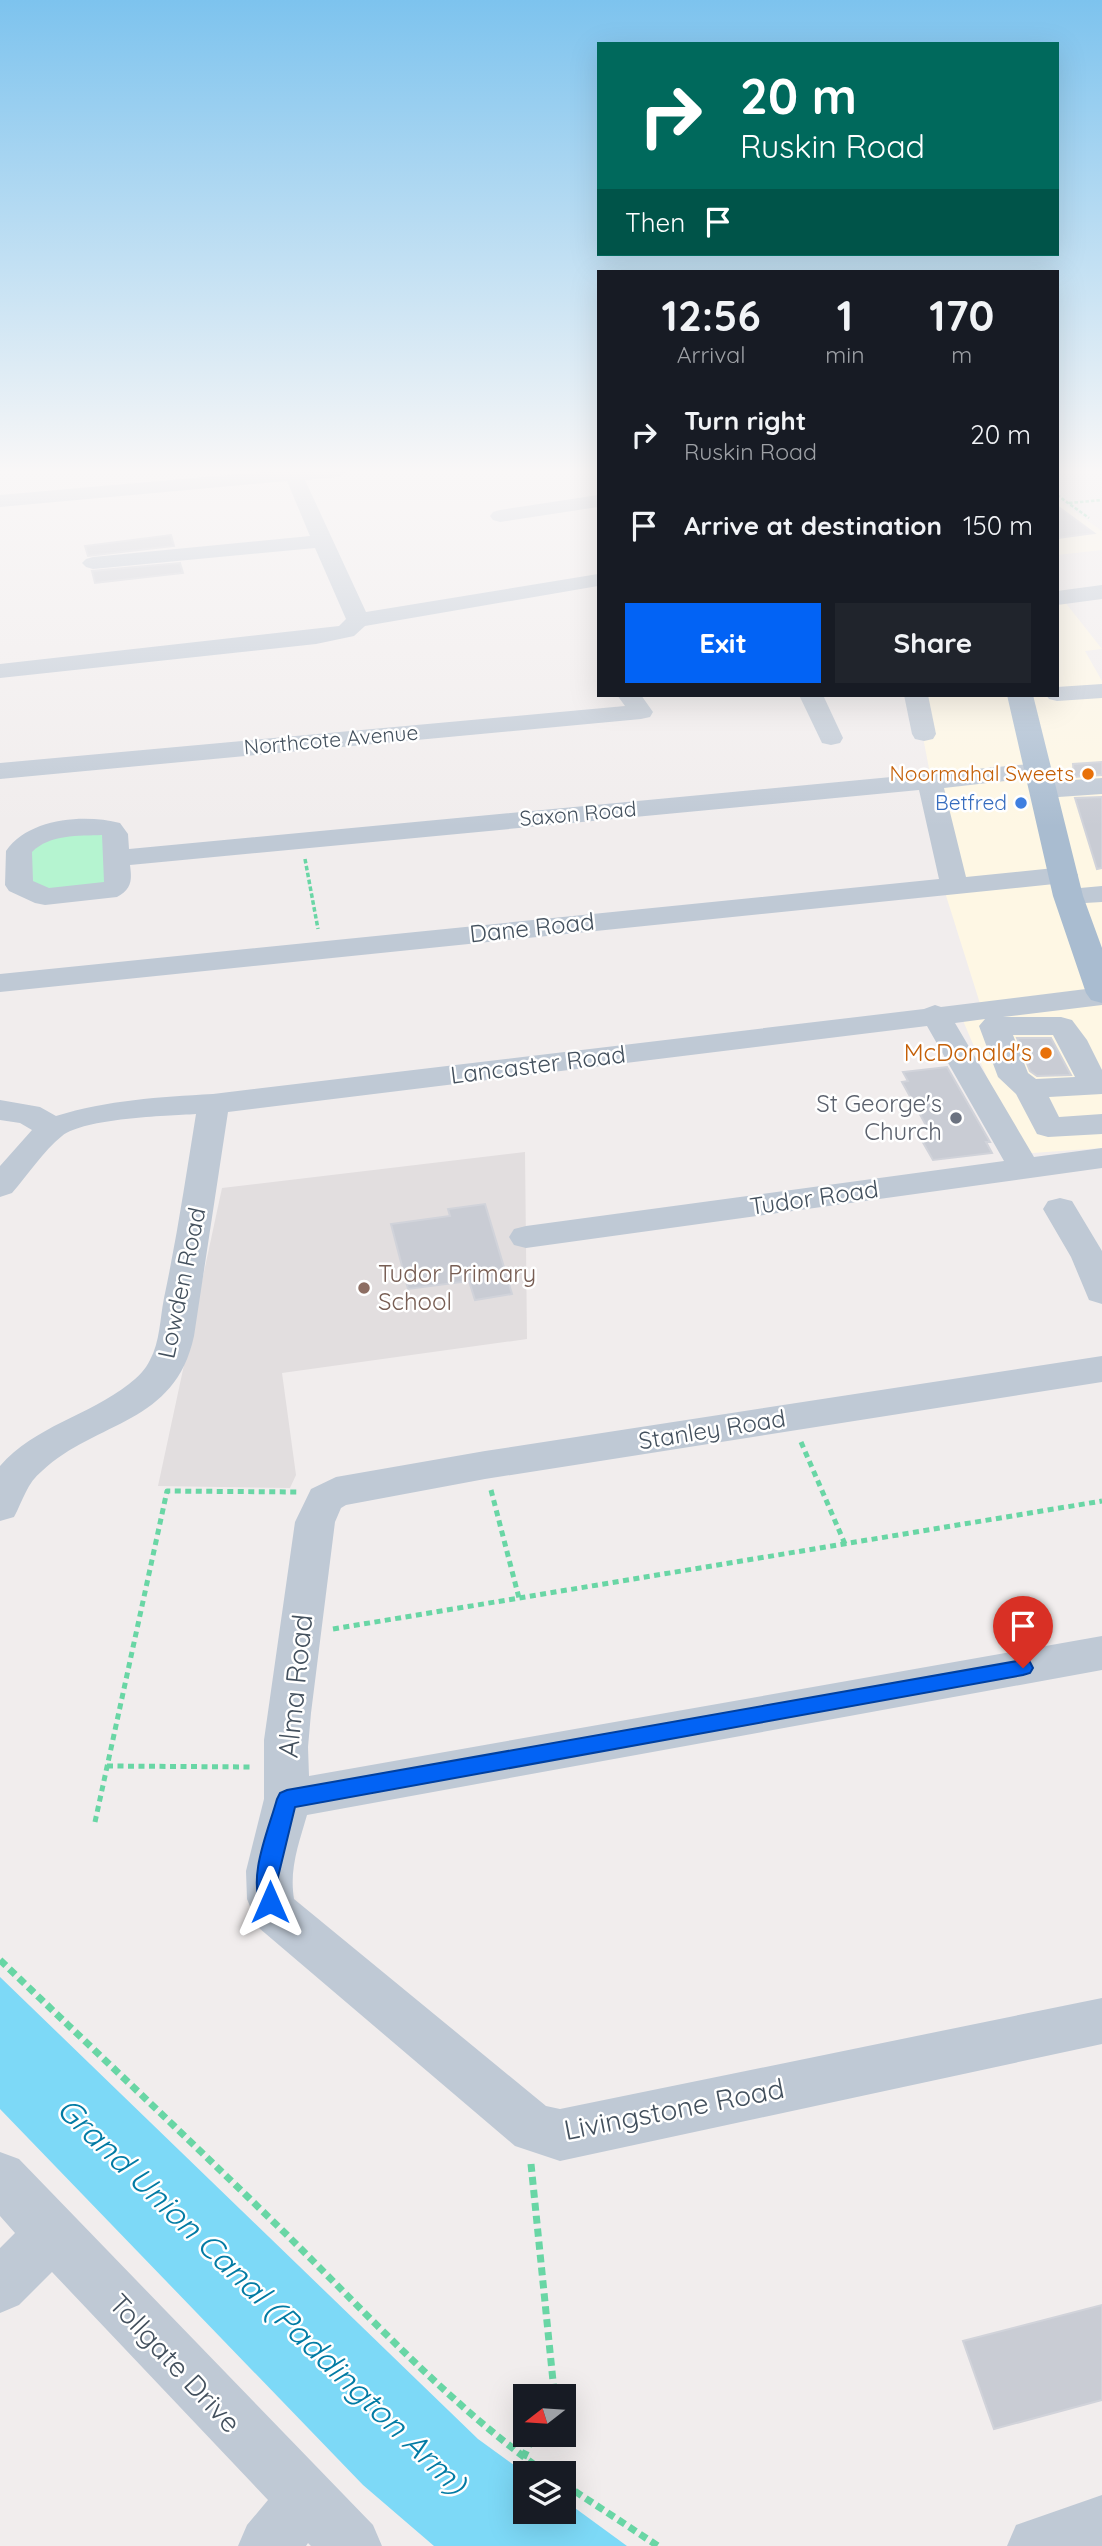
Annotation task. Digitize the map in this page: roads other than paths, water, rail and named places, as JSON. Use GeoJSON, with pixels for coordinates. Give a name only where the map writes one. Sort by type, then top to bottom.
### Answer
{"type":"FeatureCollection","features":[{"type":"Feature","properties":{"kind":"main road"},"geometry":{"type":"LineString","coordinates":[[1028,697],[1042,780],[1066,886],[1102,995]]}},
{"type":"Feature","properties":{"kind":"street"},"geometry":{"type":"LineString","coordinates":[[344,590],[358,620]]}},
{"type":"Feature","properties":{"kind":"street"},"geometry":{"type":"LineString","coordinates":[[0,671],[316,637],[346,631],[358,620],[539,590]]}},
{"type":"Feature","properties":{"kind":"street"},"geometry":{"type":"LineString","coordinates":[[1059,598],[1102,592]]}},
{"type":"Feature","properties":{"kind":"street"},"geometry":{"type":"LineString","coordinates":[[1059,694],[1102,691]]}},
{"type":"Feature","properties":{"kind":"street","name":"Northcote Avenue"},"geometry":{"type":"LineString","coordinates":[[0,771],[640,712],[630,697]]}},
{"type":"Feature","properties":{"kind":"street"},"geometry":{"type":"LineString","coordinates":[[812,697],[831,738]]}},
{"type":"Feature","properties":{"kind":"street"},"geometry":{"type":"LineString","coordinates":[[916,697],[924,734]]}},
{"type":"Feature","properties":{"kind":"street","name":"Saxon Road"},"geometry":{"type":"LineString","coordinates":[[116,858],[930,781],[1042,780],[1102,786]]}},
{"type":"Feature","properties":{"kind":"street"},"geometry":{"type":"LineString","coordinates":[[930,781],[954,886]]}},
{"type":"Feature","properties":{"kind":"street","name":"Dane Road"},"geometry":{"type":"LineString","coordinates":[[0,983],[954,886],[1066,886],[1102,894]]}},
{"type":"Feature","properties":{"kind":"street","name":"Lancaster Road"},"geometry":{"type":"LineString","coordinates":[[52,1128],[94,1115],[141,1107],[213,1104],[1102,995]]}},
{"type":"Feature","properties":{"kind":"street"},"geometry":{"type":"LineString","coordinates":[[935,1014],[1024,1168]]}},
{"type":"Feature","properties":{"kind":"street"},"geometry":{"type":"LineString","coordinates":[[994,1026],[1061,1026],[1069,1034],[1095,1085],[1102,1123],[1048,1127],[1029,1088],[1014,1077],[994,1026]]}},
{"type":"Feature","properties":{"kind":"street"},"geometry":{"type":"LineString","coordinates":[[1029,1088],[1095,1085]]}},
{"type":"Feature","properties":{"kind":"street","name":"Lowden Road"},"geometry":{"type":"LineString","coordinates":[[0,1506],[8,1481],[26,1461],[131,1402],[163,1370],[173,1342],[198,1219],[213,1104]]}},
{"type":"Feature","properties":{"kind":"street"},"geometry":{"type":"LineString","coordinates":[[0,1110],[29,1114],[52,1128],[0,1186]]}},
{"type":"Feature","properties":{"kind":"street","name":"Tudor Road"},"geometry":{"type":"LineString","coordinates":[[526,1237],[1102,1158]]}},
{"type":"Feature","properties":{"kind":"street"},"geometry":{"type":"LineString","coordinates":[[1060,1209],[1088,1257],[1102,1292]]}},
{"type":"Feature","properties":{"kind":"street","name":"Stanley Road"},"geometry":{"type":"LineString","coordinates":[[325,1499],[352,1487],[1102,1369]]}},
{"type":"Feature","properties":{"kind":"street","name":"Alma Road"},"geometry":{"type":"LineString","coordinates":[[276,1913],[270,1902],[267,1877],[286,1783],[292,1678],[315,1522],[325,1499]]}},
{"type":"Feature","properties":{"kind":"street"},"geometry":{"type":"LineString","coordinates":[[286,1783],[1102,1653]]}},
{"type":"Feature","properties":{"kind":"street","name":"Livingstone Road"},"geometry":{"type":"LineString","coordinates":[[276,1913],[533,2127],[542,2132],[560,2135],[1102,2021]]}},
{"type":"Feature","properties":{"kind":"street","name":"Tollgate Drive"},"geometry":{"type":"LineString","coordinates":[[0,2178],[352,2546]]}},
{"type":"Feature","properties":{"kind":"street"},"geometry":{"type":"LineString","coordinates":[[0,2286],[53,2233]]}},
{"type":"Feature","properties":{"kind":"street"},"geometry":{"type":"LineString","coordinates":[[268,2546],[306,2500]]}},
{"type":"Feature","properties":{"kind":"street"},"geometry":{"type":"LineString","coordinates":[[1037,2546],[1102,2525]]}},
{"type":"Feature","properties":{"kind":"water","name":"Grand Union Canal (Paddington Arm)"},"geometry":{"type":"Polygon","coordinates":[[[0,1977],[478,2439],[513,2464],[513,2524],[576,2524],[576,2509],[627,2546],[434,2546],[363,2485],[0,2109],[0,1977]]]}},
{"type":"Feature","properties":{"kind":"place","name":"Noormahal Sweets"},"geometry":{"type":"Point","coordinates":[1088,774]}},
{"type":"Feature","properties":{"kind":"place","name":"Betfred"},"geometry":{"type":"Point","coordinates":[1021,803]}},
{"type":"Feature","properties":{"kind":"place","name":"McDonald's"},"geometry":{"type":"Point","coordinates":[1046,1053]}},
{"type":"Feature","properties":{"kind":"place","name":"St George's Church"},"geometry":{"type":"Point","coordinates":[956,1118]}},
{"type":"Feature","properties":{"kind":"place","name":"Tudor Primary School"},"geometry":{"type":"Point","coordinates":[364,1288]}}]}
